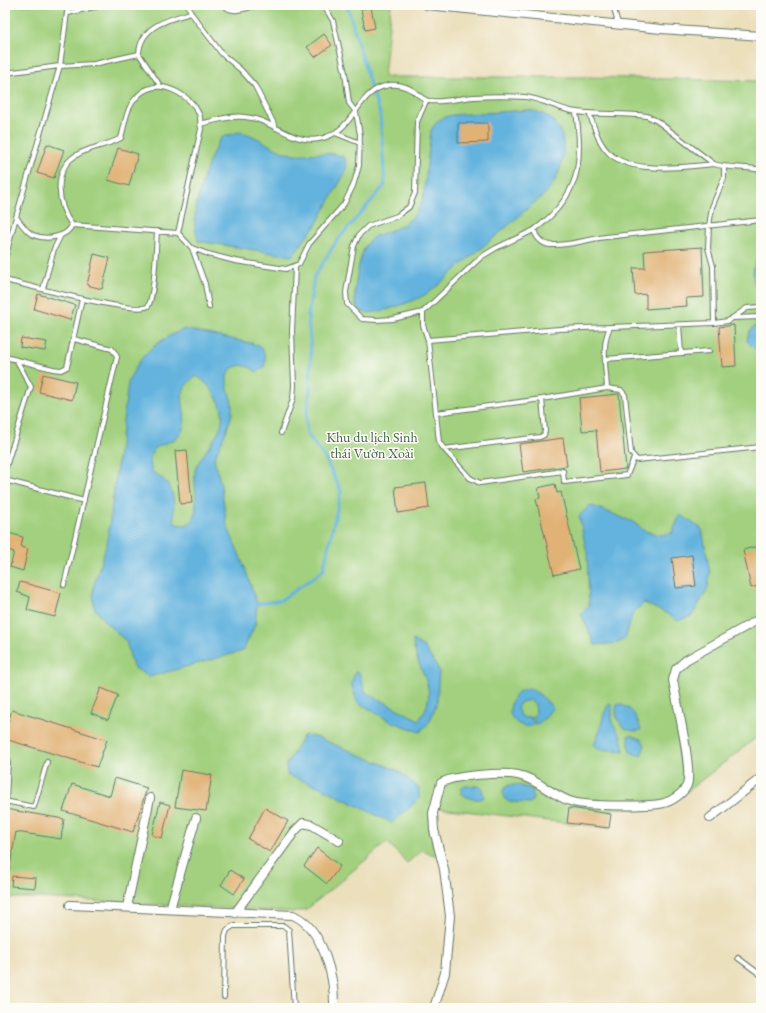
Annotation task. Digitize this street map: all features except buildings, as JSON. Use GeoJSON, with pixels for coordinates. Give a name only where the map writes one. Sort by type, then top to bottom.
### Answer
{"type":"FeatureCollection","features":[{"type":"Feature","properties":{"kind":"street"},"geometry":{"type":"LineString","coordinates":[[427,5],[618,24],[761,36]]}},
{"type":"Feature","properties":{"kind":"street"},"geometry":{"type":"LineString","coordinates":[[434,1008],[445,973],[450,916],[444,869],[434,830],[433,813],[441,783],[447,779],[510,774],[525,778],[573,802],[652,806],[665,803],[680,795],[687,785],[688,766],[673,680],[674,673],[686,660],[761,618]]}},
{"type":"Feature","properties":{"kind":"street"},"geometry":{"type":"LineString","coordinates":[[710,818],[761,778]]}},
{"type":"Feature","properties":{"kind":"street"},"geometry":{"type":"LineString","coordinates":[[128,907],[150,798]]}},
{"type":"Feature","properties":{"kind":"street"},"geometry":{"type":"LineString","coordinates":[[170,909],[196,818]]}},
{"type":"Feature","properties":{"kind":"street"},"geometry":{"type":"LineString","coordinates":[[235,913],[295,831],[303,823],[312,825],[339,841]]}},
{"type":"Feature","properties":{"kind":"street"},"geometry":{"type":"LineString","coordinates":[[70,905],[293,915],[303,920],[310,928],[328,962],[334,994],[334,1008]]}},
{"type":"Feature","properties":{"kind":"lane"},"geometry":{"type":"LineString","coordinates":[[5,259],[60,66],[68,5]]}},
{"type":"Feature","properties":{"kind":"lane"},"geometry":{"type":"LineString","coordinates":[[68,13],[103,5]]}},
{"type":"Feature","properties":{"kind":"lane"},"geometry":{"type":"LineString","coordinates":[[188,5],[192,13],[222,54],[241,70],[256,86],[276,128]]}},
{"type":"Feature","properties":{"kind":"lane"},"geometry":{"type":"LineString","coordinates":[[224,5],[227,9],[233,11],[258,5]]}},
{"type":"Feature","properties":{"kind":"lane"},"geometry":{"type":"LineString","coordinates":[[192,248],[235,262],[286,269],[295,267],[299,264],[309,244],[344,204],[353,186],[359,166],[360,143],[356,112],[349,103],[345,73],[333,21],[326,10],[319,5]]}},
{"type":"Feature","properties":{"kind":"lane"},"geometry":{"type":"LineString","coordinates":[[613,5],[618,24]]}},
{"type":"Feature","properties":{"kind":"lane"},"geometry":{"type":"LineString","coordinates":[[161,87],[139,54],[139,47],[148,32],[162,21],[192,13]]}},
{"type":"Feature","properties":{"kind":"lane"},"geometry":{"type":"LineString","coordinates":[[5,73],[60,66],[94,64],[139,54]]}},
{"type":"Feature","properties":{"kind":"lane"},"geometry":{"type":"LineString","coordinates":[[200,124],[245,116],[260,120],[295,138],[308,140],[320,139],[335,133],[346,124],[370,92],[385,86],[400,85],[414,91],[426,101],[439,102],[473,97],[526,98],[546,101],[576,112],[647,116],[657,121],[714,164],[724,167],[742,166],[761,170]]}},
{"type":"Feature","properties":{"kind":"lane"},"geometry":{"type":"LineString","coordinates":[[178,233],[201,129],[199,114],[190,102],[180,94],[161,87],[148,88],[135,98],[128,110],[121,138],[115,142],[76,155],[69,160],[61,174],[60,187],[63,208],[66,217],[72,225],[178,233],[192,248],[205,284],[209,307]]}},
{"type":"Feature","properties":{"kind":"lane"},"geometry":{"type":"LineString","coordinates":[[426,101],[417,122],[415,192],[409,207],[397,216],[368,226],[359,235],[354,246],[346,292],[347,304],[362,319],[388,319],[423,312],[481,257],[496,248],[534,230],[546,222],[567,198],[579,165],[580,139],[576,112]]}},
{"type":"Feature","properties":{"kind":"lane"},"geometry":{"type":"LineString","coordinates":[[590,113],[601,143],[608,153],[634,165],[677,168],[714,164]]}},
{"type":"Feature","properties":{"kind":"lane"},"geometry":{"type":"LineString","coordinates":[[335,133],[360,143]]}},
{"type":"Feature","properties":{"kind":"lane"},"geometry":{"type":"LineString","coordinates":[[714,323],[713,266],[708,248],[709,226],[712,208],[724,178],[724,167]]}},
{"type":"Feature","properties":{"kind":"lane"},"geometry":{"type":"LineString","coordinates":[[16,217],[25,229],[32,235],[53,238],[71,229],[72,225]]}},
{"type":"Feature","properties":{"kind":"lane"},"geometry":{"type":"LineString","coordinates":[[534,230],[536,236],[540,240],[550,245],[761,220]]}},
{"type":"Feature","properties":{"kind":"lane"},"geometry":{"type":"LineString","coordinates":[[5,280],[43,288],[82,299],[137,309],[145,308],[149,305],[152,294],[157,231]]}},
{"type":"Feature","properties":{"kind":"lane"},"geometry":{"type":"LineString","coordinates":[[43,288],[54,249],[61,235]]}},
{"type":"Feature","properties":{"kind":"lane"},"geometry":{"type":"LineString","coordinates":[[281,434],[293,399],[292,331],[295,267]]}},
{"type":"Feature","properties":{"kind":"lane"},"geometry":{"type":"LineString","coordinates":[[5,357],[16,361],[61,370],[67,366],[82,299]]}},
{"type":"Feature","properties":{"kind":"lane"},"geometry":{"type":"LineString","coordinates":[[732,318],[747,308],[761,307]]}},
{"type":"Feature","properties":{"kind":"lane"},"geometry":{"type":"LineString","coordinates":[[423,312],[423,325],[428,340],[439,442],[470,478],[480,483],[563,471],[564,482],[627,475],[634,458],[630,449],[625,395],[621,390],[607,388],[542,399],[436,413]]}},
{"type":"Feature","properties":{"kind":"lane"},"geometry":{"type":"LineString","coordinates":[[428,340],[559,329],[714,323],[732,318],[761,317]]}},
{"type":"Feature","properties":{"kind":"lane"},"geometry":{"type":"LineString","coordinates":[[679,325],[682,353]]}},
{"type":"Feature","properties":{"kind":"lane"},"geometry":{"type":"LineString","coordinates":[[607,388],[605,359],[607,332],[610,327]]}},
{"type":"Feature","properties":{"kind":"lane"},"geometry":{"type":"LineString","coordinates":[[64,585],[116,358],[115,352],[112,349],[74,339]]}},
{"type":"Feature","properties":{"kind":"lane"},"geometry":{"type":"LineString","coordinates":[[605,359],[709,351]]}},
{"type":"Feature","properties":{"kind":"lane"},"geometry":{"type":"LineString","coordinates":[[5,470],[31,387],[16,361]]}},
{"type":"Feature","properties":{"kind":"lane"},"geometry":{"type":"LineString","coordinates":[[444,449],[540,437],[544,435],[542,399]]}},
{"type":"Feature","properties":{"kind":"lane"},"geometry":{"type":"LineString","coordinates":[[634,458],[649,460],[761,447]]}},
{"type":"Feature","properties":{"kind":"lane"},"geometry":{"type":"LineString","coordinates":[[5,480],[84,501]]}},
{"type":"Feature","properties":{"kind":"lane"},"geometry":{"type":"LineString","coordinates":[[5,751],[8,760],[6,801],[34,807],[48,762]]}},
{"type":"Feature","properties":{"kind":"lane"},"geometry":{"type":"LineString","coordinates":[[224,997],[225,936],[228,930],[234,926],[284,926],[289,930],[294,1008]]}},
{"type":"Feature","properties":{"kind":"lane"},"geometry":{"type":"LineString","coordinates":[[738,958],[761,975]]}},
{"type":"Feature","properties":{"kind":"green space","name":"Khu du lịch Sinh thái Vườn Xoài"},"geometry":{"type":"Polygon","coordinates":[[[5,5],[391,5],[384,77],[585,77],[761,81],[761,734],[668,806],[652,809],[612,808],[609,828],[431,807],[430,826],[436,856],[422,850],[407,863],[387,842],[306,910],[295,912],[39,898],[5,898],[5,5]]]}},
{"type":"Feature","properties":{"kind":"water"},"geometry":{"type":"Polygon","coordinates":[[[529,110],[542,114],[553,121],[559,128],[562,137],[563,156],[561,166],[558,175],[546,193],[439,284],[421,297],[384,310],[368,313],[361,311],[355,302],[355,288],[360,259],[365,247],[371,239],[377,235],[403,225],[412,217],[420,206],[423,199],[431,130],[435,124],[443,118],[452,115],[529,110]]]}},
{"type":"Feature","properties":{"kind":"water"},"geometry":{"type":"Polygon","coordinates":[[[239,132],[246,133],[281,151],[295,154],[323,153],[337,155],[344,157],[347,164],[345,173],[316,225],[292,256],[198,241],[195,225],[197,201],[212,154],[222,137],[239,132]]]}},
{"type":"Feature","properties":{"kind":"water"},"geometry":{"type":"Polygon","coordinates":[[[761,254],[760,293],[753,278],[753,273],[755,263],[761,254]]]}},
{"type":"Feature","properties":{"kind":"water"},"geometry":{"type":"Polygon","coordinates":[[[761,324],[761,348],[755,349],[747,341],[747,338],[752,328],[761,324]]]}},
{"type":"Feature","properties":{"kind":"water"},"geometry":{"type":"Polygon","coordinates":[[[184,329],[255,344],[263,351],[265,356],[264,367],[257,372],[249,367],[241,365],[232,368],[227,376],[227,385],[232,403],[232,414],[226,432],[214,458],[221,486],[227,525],[245,568],[257,604],[255,625],[243,651],[149,677],[133,667],[126,641],[105,622],[94,607],[93,588],[107,543],[128,383],[143,357],[157,344],[184,329]],[[197,376],[184,388],[182,401],[185,421],[179,435],[174,440],[156,448],[152,453],[150,461],[152,472],[166,482],[170,487],[174,506],[174,523],[185,525],[191,522],[195,515],[196,467],[217,434],[221,426],[222,417],[221,408],[213,391],[197,376]]]}},
{"type":"Feature","properties":{"kind":"water"},"geometry":{"type":"Polygon","coordinates":[[[590,505],[633,522],[645,531],[660,535],[672,533],[680,515],[702,529],[710,572],[708,588],[692,616],[677,621],[668,614],[644,603],[633,613],[625,639],[618,643],[595,645],[581,613],[589,606],[587,553],[579,516],[590,505]]]}},
{"type":"Feature","properties":{"kind":"water"},"geometry":{"type":"Polygon","coordinates":[[[413,640],[424,647],[439,670],[437,702],[430,721],[420,732],[390,721],[357,702],[351,683],[356,671],[359,672],[365,692],[419,720],[426,708],[428,689],[418,661],[413,640]]]}},
{"type":"Feature","properties":{"kind":"water"},"geometry":{"type":"Polygon","coordinates":[[[529,688],[539,694],[553,707],[545,718],[536,725],[533,716],[536,713],[535,704],[530,700],[521,702],[517,708],[520,715],[525,718],[531,717],[534,725],[523,726],[514,720],[510,714],[510,709],[516,694],[529,688]]]}},
{"type":"Feature","properties":{"kind":"water"},"geometry":{"type":"Polygon","coordinates":[[[609,704],[612,705],[612,722],[621,737],[624,751],[598,749],[593,745],[609,704]]]}},
{"type":"Feature","properties":{"kind":"water"},"geometry":{"type":"Polygon","coordinates":[[[617,704],[626,707],[633,713],[641,730],[630,730],[621,724],[616,715],[617,704]]]}},
{"type":"Feature","properties":{"kind":"water"},"geometry":{"type":"Polygon","coordinates":[[[304,735],[316,737],[397,770],[419,788],[419,799],[392,823],[320,787],[287,775],[286,765],[304,735]]]}},
{"type":"Feature","properties":{"kind":"water"},"geometry":{"type":"Polygon","coordinates":[[[632,735],[642,740],[645,745],[641,756],[630,752],[628,736],[632,735]]]}},
{"type":"Feature","properties":{"kind":"water"},"geometry":{"type":"Polygon","coordinates":[[[517,785],[532,789],[533,799],[530,803],[509,802],[504,798],[503,791],[505,787],[517,785]]]}},
{"type":"Feature","properties":{"kind":"water"},"geometry":{"type":"Polygon","coordinates":[[[478,786],[482,788],[484,797],[481,799],[472,799],[461,794],[462,787],[478,786]]]}},
{"type":"Feature","properties":{"kind":"waterway"},"geometry":{"type":"LineString","coordinates":[[257,604],[281,600],[323,571],[341,491],[325,458],[307,434],[306,420],[310,391],[311,353],[308,316],[314,277],[336,242],[385,185],[380,114],[347,5]]}}]}
